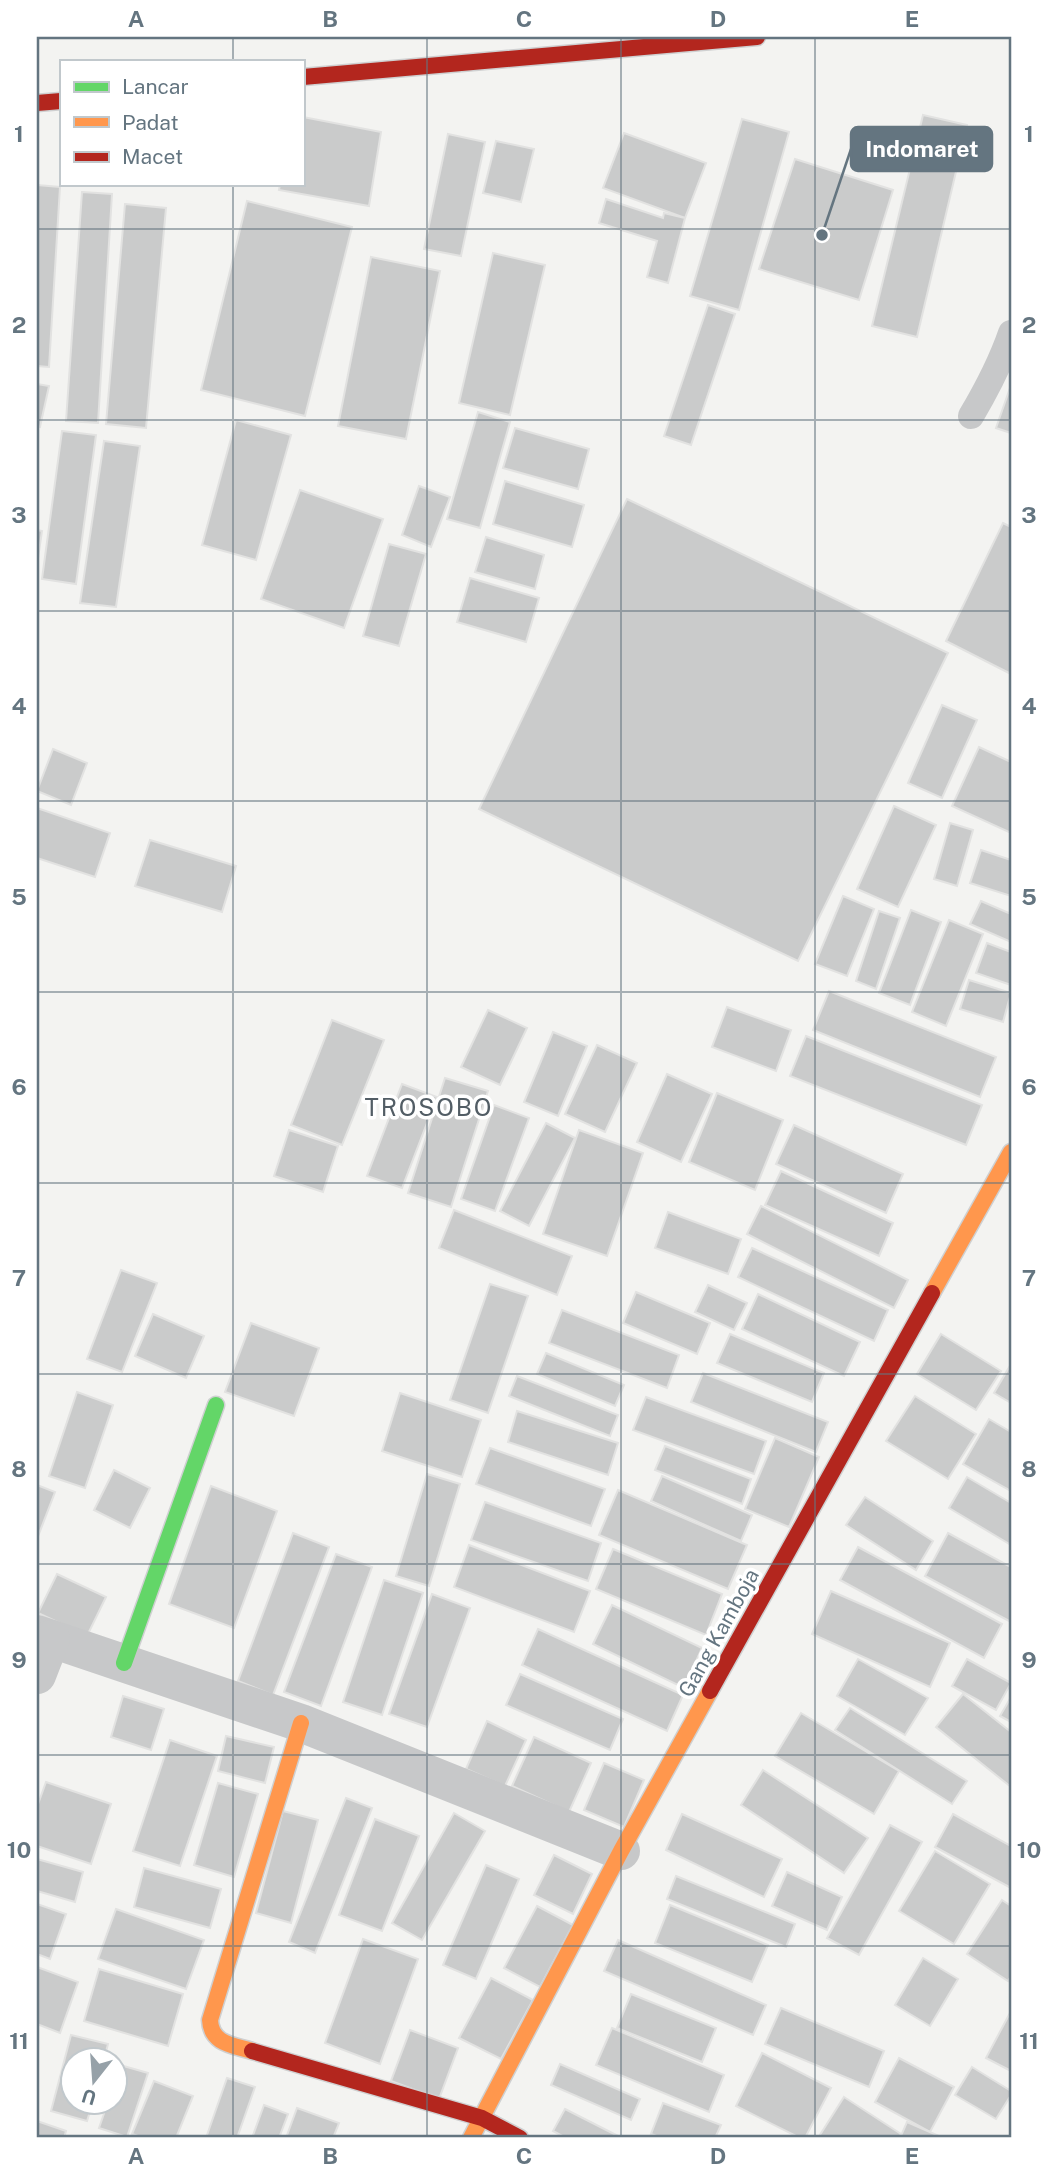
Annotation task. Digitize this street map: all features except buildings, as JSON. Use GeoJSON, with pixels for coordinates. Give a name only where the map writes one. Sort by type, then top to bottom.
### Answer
{"type":"FeatureCollection","features":[{"type":"Feature","properties":{"kind":"main road"},"geometry":{"type":"LineString","coordinates":[[304,77],[757,37]]}},
{"type":"Feature","properties":{"kind":"main road"},"geometry":{"type":"LineString","coordinates":[[37,103],[60,101]]}},
{"type":"Feature","properties":{"kind":"main road","name":"Gang Kamboja"},"geometry":{"type":"LineString","coordinates":[[471,2138],[621,1851],[1011,1152]]}},
{"type":"Feature","properties":{"kind":"main road"},"geometry":{"type":"LineString","coordinates":[[124,1663],[216,1405]]}},
{"type":"Feature","properties":{"kind":"main road"},"geometry":{"type":"LineString","coordinates":[[301,1723],[210,2020],[210,2032],[222,2042],[482,2118],[520,2138]]}},
{"type":"Feature","properties":{"kind":"street"},"geometry":{"type":"LineString","coordinates":[[37,1675],[44,1636],[301,1723],[621,1851]]}},
{"type":"Feature","properties":{"kind":"lane"},"geometry":{"type":"LineString","coordinates":[[971,416],[992,379],[1011,333]]}},
{"type":"Feature","properties":{"kind":"traffic: fast"},"geometry":{"type":"LineString","coordinates":[[124,1663],[216,1405]]}},
{"type":"Feature","properties":{"kind":"traffic: slow"},"geometry":{"type":"LineString","coordinates":[[932,1293],[1011,1152]]}},
{"type":"Feature","properties":{"kind":"traffic: slow"},"geometry":{"type":"LineString","coordinates":[[471,2138],[621,1851],[710,1691]]}},
{"type":"Feature","properties":{"kind":"traffic: slow"},"geometry":{"type":"LineString","coordinates":[[252,2051],[219,2039],[211,2028],[210,2020],[301,1723]]}},
{"type":"Feature","properties":{"kind":"traffic: jam"},"geometry":{"type":"LineString","coordinates":[[304,77],[757,37]]}},
{"type":"Feature","properties":{"kind":"traffic: jam"},"geometry":{"type":"LineString","coordinates":[[37,103],[60,101]]}},
{"type":"Feature","properties":{"kind":"traffic: jam"},"geometry":{"type":"LineString","coordinates":[[710,1691],[932,1293]]}},
{"type":"Feature","properties":{"kind":"traffic: jam"},"geometry":{"type":"LineString","coordinates":[[252,2051],[482,2118],[520,2138]]}},
{"type":"Feature","properties":{"kind":"place","name":"Indomaret"},"geometry":{"type":"Point","coordinates":[822,235]}},
{"type":"Feature","properties":{"kind":"district","name":"TROSOBO"},"geometry":{"type":"Point","coordinates":[429,1108]}}]}
